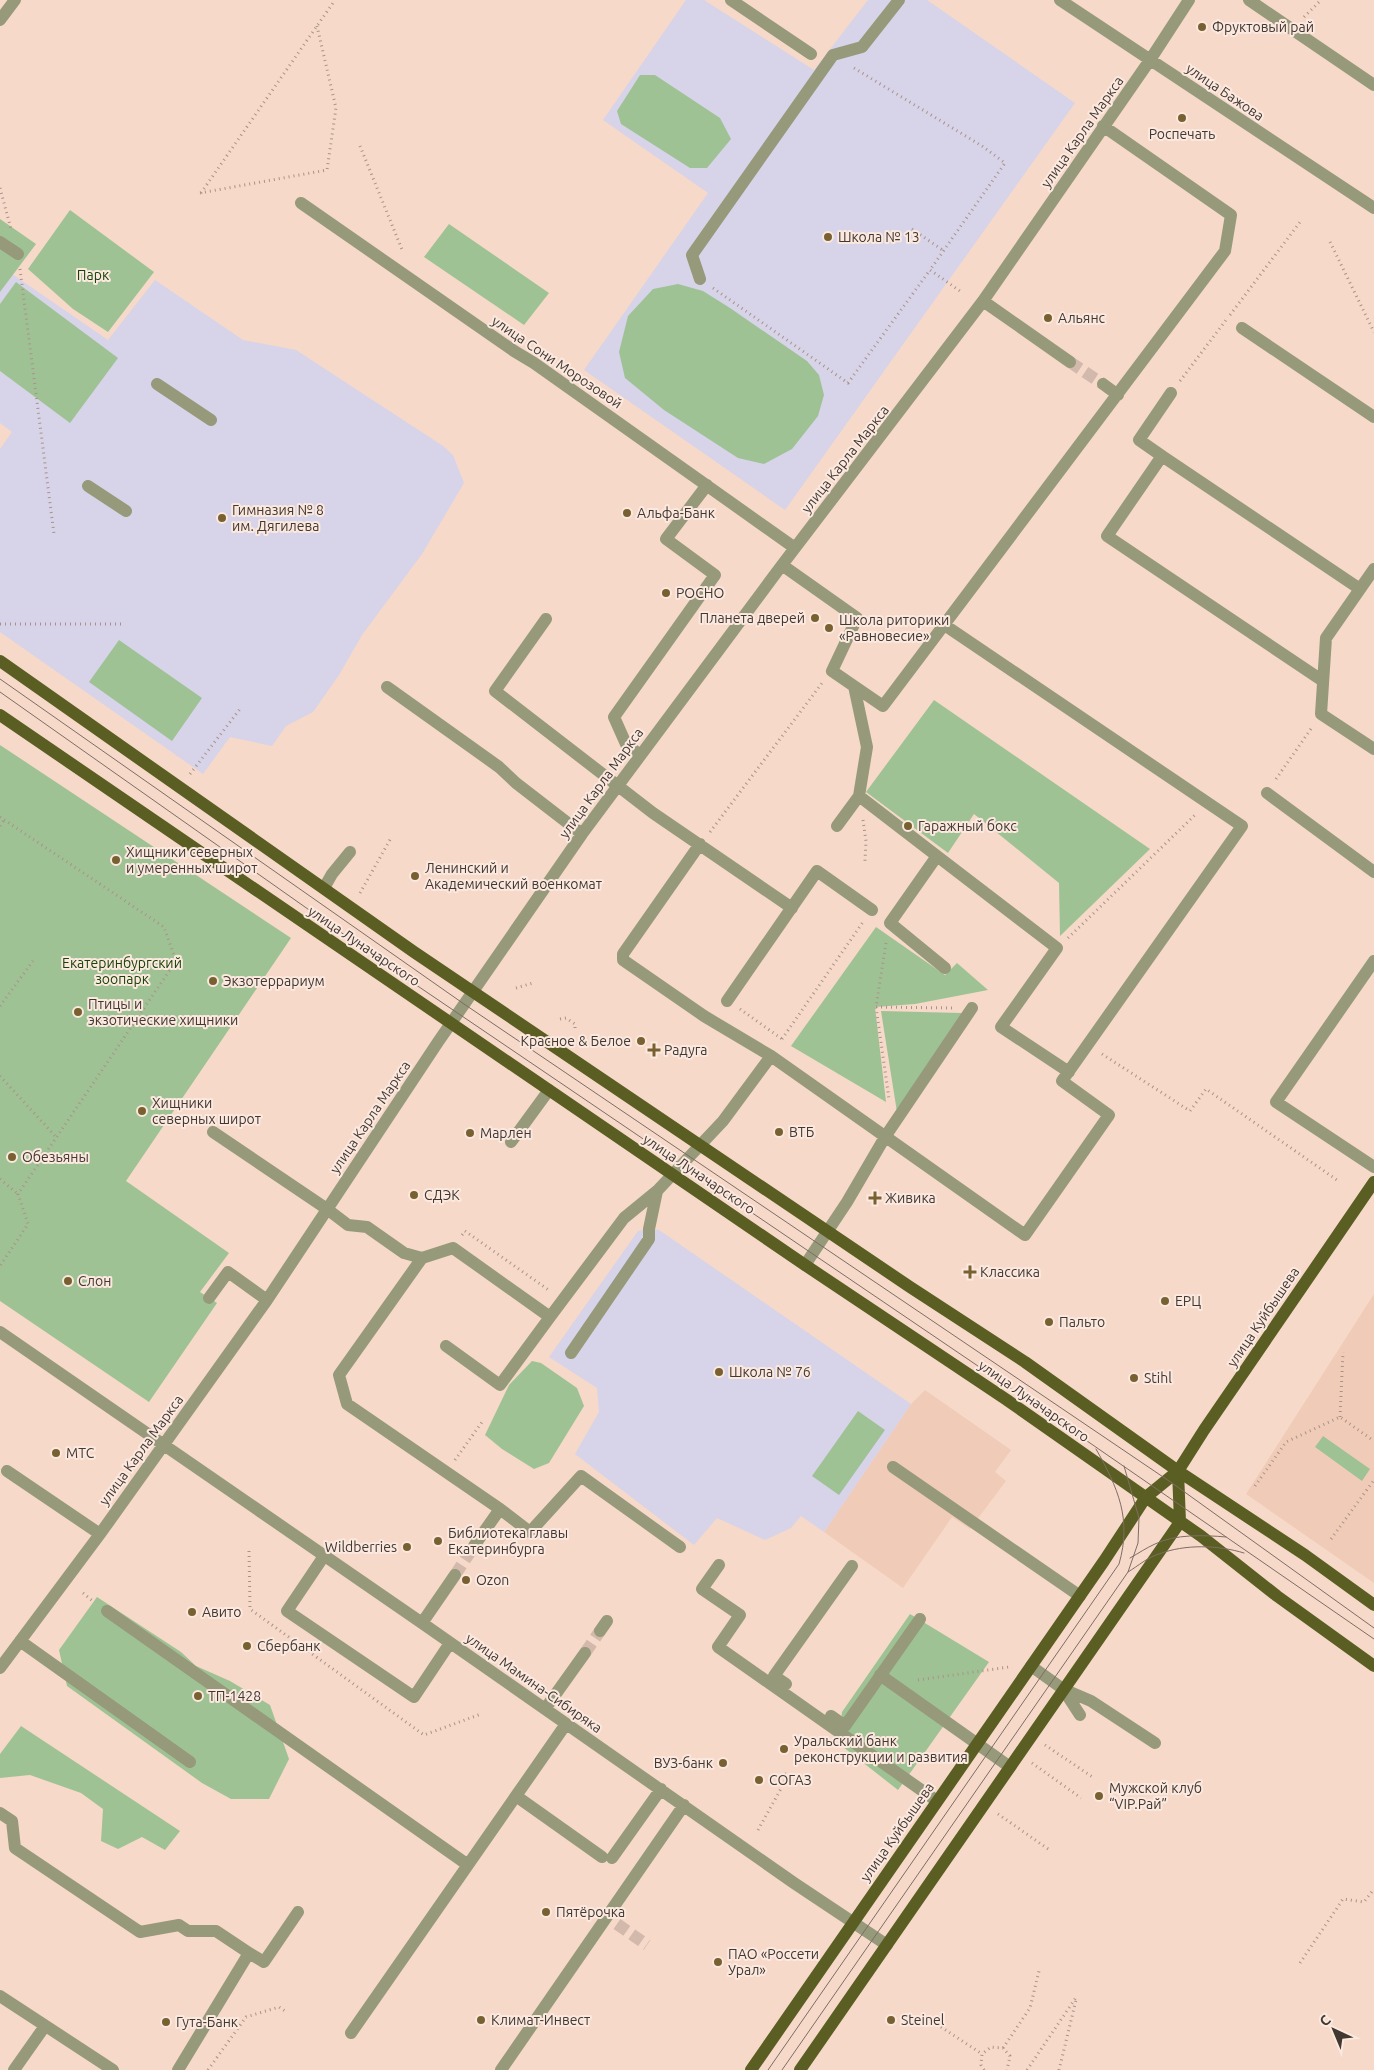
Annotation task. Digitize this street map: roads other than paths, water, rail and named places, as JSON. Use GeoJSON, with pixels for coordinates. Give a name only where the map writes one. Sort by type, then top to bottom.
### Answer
{"type":"FeatureCollection","features":[{"type":"Feature","properties":{"kind":"main road","name":"улица Луначарского"},"geometry":{"type":"LineString","coordinates":[[0,661],[472,992],[827,1232],[1025,1362],[1178,1470],[1305,1555],[1374,1605]]}},
{"type":"Feature","properties":{"kind":"main road","name":"улица Луначарского"},"geometry":{"type":"LineString","coordinates":[[0,715],[805,1265],[1007,1400],[1146,1497],[1374,1666]]}},
{"type":"Feature","properties":{"kind":"main road","name":"улица Куйбышева"},"geometry":{"type":"LineString","coordinates":[[751,2070],[1080,1596],[1146,1497],[1178,1470],[1374,1182]]}},
{"type":"Feature","properties":{"kind":"main road"},"geometry":{"type":"LineString","coordinates":[[800,2070],[1180,1522],[1178,1470]]}},
{"type":"Feature","properties":{"kind":"street"},"geometry":{"type":"LineString","coordinates":[[0,20],[15,0]]}},
{"type":"Feature","properties":{"kind":"street"},"geometry":{"type":"LineString","coordinates":[[731,0],[811,54]]}},
{"type":"Feature","properties":{"kind":"street"},"geometry":{"type":"LineString","coordinates":[[700,279],[692,255],[833,55],[862,47],[899,0]]}},
{"type":"Feature","properties":{"kind":"street","name":"улица Бажова"},"geometry":{"type":"LineString","coordinates":[[1060,0],[1374,208]]}},
{"type":"Feature","properties":{"kind":"street","name":"улица Карла Маркса"},"geometry":{"type":"LineString","coordinates":[[0,1668],[100,1534],[144,1470],[164,1446],[267,1300],[451,1023],[582,834],[794,548],[983,301],[1150,60],[1189,0]]}},
{"type":"Feature","properties":{"kind":"street"},"geometry":{"type":"LineString","coordinates":[[1248,0],[1374,85]]}},
{"type":"Feature","properties":{"kind":"street"},"geometry":{"type":"LineString","coordinates":[[782,565],[857,618],[832,671],[883,706],[1225,251],[1231,215],[1103,126]]}},
{"type":"Feature","properties":{"kind":"street","name":"улица Сони Морозовой"},"geometry":{"type":"LineString","coordinates":[[301,203],[534,363],[794,548]]}},
{"type":"Feature","properties":{"kind":"street"},"geometry":{"type":"LineString","coordinates":[[0,242],[18,254]]}},
{"type":"Feature","properties":{"kind":"street"},"geometry":{"type":"LineString","coordinates":[[983,301],[1070,362]]}},
{"type":"Feature","properties":{"kind":"street"},"geometry":{"type":"LineString","coordinates":[[1242,328],[1374,417]]}},
{"type":"Feature","properties":{"kind":"street"},"geometry":{"type":"LineString","coordinates":[[156,384],[211,420]]}},
{"type":"Feature","properties":{"kind":"street"},"geometry":{"type":"LineString","coordinates":[[1103,384],[1118,395]]}},
{"type":"Feature","properties":{"kind":"street"},"geometry":{"type":"LineString","coordinates":[[1171,393],[1139,440],[1360,589]]}},
{"type":"Feature","properties":{"kind":"street"},"geometry":{"type":"LineString","coordinates":[[1162,456],[1107,536],[1323,681]]}},
{"type":"Feature","properties":{"kind":"street"},"geometry":{"type":"LineString","coordinates":[[640,755],[626,744],[614,717],[716,575],[666,539],[707,485]]}},
{"type":"Feature","properties":{"kind":"street"},"geometry":{"type":"LineString","coordinates":[[88,486],[126,511]]}},
{"type":"Feature","properties":{"kind":"street"},"geometry":{"type":"LineString","coordinates":[[1374,569],[1326,638],[1321,714],[1374,749]]}},
{"type":"Feature","properties":{"kind":"street"},"geometry":{"type":"LineString","coordinates":[[546,619],[495,691],[652,813],[792,908]]}},
{"type":"Feature","properties":{"kind":"street"},"geometry":{"type":"LineString","coordinates":[[700,844],[623,958],[704,1016],[771,1056],[1025,1234],[1109,1115],[1062,1082],[1242,826],[943,624]]}},
{"type":"Feature","properties":{"kind":"street"},"geometry":{"type":"LineString","coordinates":[[837,826],[859,796],[866,747],[854,686]]}},
{"type":"Feature","properties":{"kind":"street"},"geometry":{"type":"LineString","coordinates":[[386,687],[499,767],[516,783],[582,834]]}},
{"type":"Feature","properties":{"kind":"street"},"geometry":{"type":"LineString","coordinates":[[1267,792],[1374,872]]}},
{"type":"Feature","properties":{"kind":"street"},"geometry":{"type":"LineString","coordinates":[[859,796],[1057,948],[1001,1027],[1069,1072]]}},
{"type":"Feature","properties":{"kind":"street"},"geometry":{"type":"LineString","coordinates":[[324,888],[332,874],[350,852]]}},
{"type":"Feature","properties":{"kind":"street"},"geometry":{"type":"LineString","coordinates":[[937,856],[890,923],[945,968]]}},
{"type":"Feature","properties":{"kind":"street"},"geometry":{"type":"LineString","coordinates":[[727,1000],[817,871],[872,910]]}},
{"type":"Feature","properties":{"kind":"street"},"geometry":{"type":"LineString","coordinates":[[1374,961],[1276,1102],[1374,1167]]}},
{"type":"Feature","properties":{"kind":"street"},"geometry":{"type":"LineString","coordinates":[[805,1265],[847,1202],[885,1137],[972,1008]]}},
{"type":"Feature","properties":{"kind":"street"},"geometry":{"type":"LineString","coordinates":[[446,1346],[500,1385],[624,1218],[657,1191],[701,1146],[723,1121],[771,1056]]}},
{"type":"Feature","properties":{"kind":"street"},"geometry":{"type":"LineString","coordinates":[[511,1142],[549,1090]]}},
{"type":"Feature","properties":{"kind":"street"},"geometry":{"type":"LineString","coordinates":[[213,1132],[348,1225],[367,1227],[404,1253],[422,1258],[454,1248],[550,1317]]}},
{"type":"Feature","properties":{"kind":"street"},"geometry":{"type":"LineString","coordinates":[[570,1353],[649,1239],[648,1229],[657,1191]]}},
{"type":"Feature","properties":{"kind":"street"},"geometry":{"type":"LineString","coordinates":[[422,1258],[339,1375],[347,1404],[500,1509],[530,1532],[581,1476],[680,1547]]}},
{"type":"Feature","properties":{"kind":"street"},"geometry":{"type":"LineString","coordinates":[[209,1298],[228,1272],[267,1300]]}},
{"type":"Feature","properties":{"kind":"street","name":"улица Мамина-Сибиряка"},"geometry":{"type":"LineString","coordinates":[[0,1332],[887,1945]]}},
{"type":"Feature","properties":{"kind":"street"},"geometry":{"type":"LineString","coordinates":[[893,1466],[1080,1596]]}},
{"type":"Feature","properties":{"kind":"street"},"geometry":{"type":"LineString","coordinates":[[7,1471],[100,1534]]}},
{"type":"Feature","properties":{"kind":"street"},"geometry":{"type":"LineString","coordinates":[[474,1546],[500,1509]]}},
{"type":"Feature","properties":{"kind":"street"},"geometry":{"type":"LineString","coordinates":[[324,1556],[288,1611],[311,1627],[414,1697],[450,1643]]}},
{"type":"Feature","properties":{"kind":"street"},"geometry":{"type":"LineString","coordinates":[[719,1565],[702,1589],[740,1615],[718,1647],[937,1801]]}},
{"type":"Feature","properties":{"kind":"street"},"geometry":{"type":"LineString","coordinates":[[852,1566],[774,1676],[845,1726],[920,1619]]}},
{"type":"Feature","properties":{"kind":"street"},"geometry":{"type":"LineString","coordinates":[[422,1623],[455,1576]]}},
{"type":"Feature","properties":{"kind":"street"},"geometry":{"type":"LineString","coordinates":[[107,1611],[468,1865]]}},
{"type":"Feature","properties":{"kind":"street"},"geometry":{"type":"LineString","coordinates":[[20,1641],[190,1762]]}},
{"type":"Feature","properties":{"kind":"street"},"geometry":{"type":"LineString","coordinates":[[545,1709],[585,1653]]}},
{"type":"Feature","properties":{"kind":"street"},"geometry":{"type":"LineString","coordinates":[[1031,1666],[1064,1690],[1090,1701],[1155,1743]]}},
{"type":"Feature","properties":{"kind":"street"},"geometry":{"type":"LineString","coordinates":[[880,1675],[1010,1766]]}},
{"type":"Feature","properties":{"kind":"street"},"geometry":{"type":"LineString","coordinates":[[1064,1690],[1080,1715]]}},
{"type":"Feature","properties":{"kind":"street"},"geometry":{"type":"LineString","coordinates":[[351,2033],[566,1724]]}},
{"type":"Feature","properties":{"kind":"street"},"geometry":{"type":"LineString","coordinates":[[516,1796],[607,1857],[661,1789]]}},
{"type":"Feature","properties":{"kind":"street"},"geometry":{"type":"LineString","coordinates":[[501,2070],[612,1920],[684,1805]]}},
{"type":"Feature","properties":{"kind":"street"},"geometry":{"type":"LineString","coordinates":[[0,1813],[12,1821],[14,1848],[140,1932],[178,1925],[188,1931],[216,1931],[264,1962],[298,1912]]}},
{"type":"Feature","properties":{"kind":"street"},"geometry":{"type":"LineString","coordinates":[[178,2070],[249,1953]]}},
{"type":"Feature","properties":{"kind":"street"},"geometry":{"type":"LineString","coordinates":[[0,1996],[110,2069]]}},
{"type":"Feature","properties":{"kind":"street"},"geometry":{"type":"LineString","coordinates":[[14,2070],[45,2026]]}},
{"type":"Feature","properties":{"kind":"tunnel"},"geometry":{"type":"LineString","coordinates":[[1070,362],[1103,384]]}},
{"type":"Feature","properties":{"kind":"tunnel"},"geometry":{"type":"LineString","coordinates":[[455,1575],[474,1546]]}},
{"type":"Feature","properties":{"kind":"tunnel"},"geometry":{"type":"LineString","coordinates":[[585,1653],[600,1631]]}},
{"type":"Feature","properties":{"kind":"tunnel"},"geometry":{"type":"LineString","coordinates":[[617,1924],[647,1945]]}},
{"type":"Feature","properties":{"kind":"tram line"},"geometry":{"type":"LineString","coordinates":[[0,679],[464,1004],[1172,1483],[1374,1628]]}},
{"type":"Feature","properties":{"kind":"tram line"},"geometry":{"type":"LineString","coordinates":[[0,692],[400,974],[1003,1383],[1374,1639]]}},
{"type":"Feature","properties":{"kind":"tram line"},"geometry":{"type":"LineString","coordinates":[[768,2070],[1119,1564],[1124,1533],[1121,1504],[1111,1477],[1096,1449]]}},
{"type":"Feature","properties":{"kind":"tram line"},"geometry":{"type":"LineString","coordinates":[[782,2070],[1128,1572],[1138,1543],[1139,1518],[1124,1466]]}},
{"type":"Feature","properties":{"kind":"tram line"},"geometry":{"type":"LineString","coordinates":[[1130,1558],[1171,1538],[1226,1537]]}},
{"type":"Feature","properties":{"kind":"tram line"},"geometry":{"type":"LineString","coordinates":[[1128,1572],[1155,1555],[1180,1548],[1213,1547],[1244,1553]]}},
{"type":"Feature","properties":{"kind":"place","name":"Фруктовый рай"},"geometry":{"type":"Point","coordinates":[1202,27]}},
{"type":"Feature","properties":{"kind":"place","name":"Роспечать"},"geometry":{"type":"Point","coordinates":[1182,118]}},
{"type":"Feature","properties":{"kind":"place","name":"Школа № 13"},"geometry":{"type":"Point","coordinates":[828,237]}},
{"type":"Feature","properties":{"kind":"place","name":"Альянс"},"geometry":{"type":"Point","coordinates":[1048,318]}},
{"type":"Feature","properties":{"kind":"place","name":"Альфа-Банк"},"geometry":{"type":"Point","coordinates":[627,513]}},
{"type":"Feature","properties":{"kind":"place","name":"Гимназия № 8 им. Дягилева"},"geometry":{"type":"Point","coordinates":[222,518]}},
{"type":"Feature","properties":{"kind":"place","name":"РОСНО"},"geometry":{"type":"Point","coordinates":[666,593]}},
{"type":"Feature","properties":{"kind":"place","name":"Планета дверей"},"geometry":{"type":"Point","coordinates":[815,618]}},
{"type":"Feature","properties":{"kind":"place","name":"Школа риторики «Равновесие»"},"geometry":{"type":"Point","coordinates":[829,628]}},
{"type":"Feature","properties":{"kind":"place","name":"Гаражный бокс"},"geometry":{"type":"Point","coordinates":[908,826]}},
{"type":"Feature","properties":{"kind":"place","name":"Хищники северных и умеренных широт"},"geometry":{"type":"Point","coordinates":[116,860]}},
{"type":"Feature","properties":{"kind":"place","name":"Ленинский и Академический военкомат"},"geometry":{"type":"Point","coordinates":[415,876]}},
{"type":"Feature","properties":{"kind":"place","name":"Экзотеррариум"},"geometry":{"type":"Point","coordinates":[213,981]}},
{"type":"Feature","properties":{"kind":"place","name":"Птицы и экзотические хищники"},"geometry":{"type":"Point","coordinates":[78,1012]}},
{"type":"Feature","properties":{"kind":"place","name":"Красное & Белое"},"geometry":{"type":"Point","coordinates":[641,1041]}},
{"type":"Feature","properties":{"kind":"place","name":"Радуга"},"geometry":{"type":"Point","coordinates":[654,1050]}},
{"type":"Feature","properties":{"kind":"place","name":"Хищники северных широт"},"geometry":{"type":"Point","coordinates":[142,1111]}},
{"type":"Feature","properties":{"kind":"place","name":"ВТБ"},"geometry":{"type":"Point","coordinates":[779,1132]}},
{"type":"Feature","properties":{"kind":"place","name":"Марлен"},"geometry":{"type":"Point","coordinates":[470,1133]}},
{"type":"Feature","properties":{"kind":"place","name":"Обезьяны"},"geometry":{"type":"Point","coordinates":[12,1157]}},
{"type":"Feature","properties":{"kind":"place","name":"СДЭК"},"geometry":{"type":"Point","coordinates":[414,1195]}},
{"type":"Feature","properties":{"kind":"place","name":"Живика"},"geometry":{"type":"Point","coordinates":[875,1198]}},
{"type":"Feature","properties":{"kind":"place","name":"Классика"},"geometry":{"type":"Point","coordinates":[970,1272]}},
{"type":"Feature","properties":{"kind":"place","name":"Слон"},"geometry":{"type":"Point","coordinates":[68,1281]}},
{"type":"Feature","properties":{"kind":"place","name":"ЕРЦ"},"geometry":{"type":"Point","coordinates":[1165,1301]}},
{"type":"Feature","properties":{"kind":"place","name":"Пальто"},"geometry":{"type":"Point","coordinates":[1049,1322]}},
{"type":"Feature","properties":{"kind":"place","name":"Школа № 76"},"geometry":{"type":"Point","coordinates":[719,1372]}},
{"type":"Feature","properties":{"kind":"place","name":"Stihl"},"geometry":{"type":"Point","coordinates":[1134,1378]}},
{"type":"Feature","properties":{"kind":"place","name":"МТС"},"geometry":{"type":"Point","coordinates":[56,1453]}},
{"type":"Feature","properties":{"kind":"place","name":"Библиотека главы Екатеринбурга"},"geometry":{"type":"Point","coordinates":[438,1541]}},
{"type":"Feature","properties":{"kind":"place","name":"Wildberries"},"geometry":{"type":"Point","coordinates":[407,1547]}},
{"type":"Feature","properties":{"kind":"place","name":"Ozon"},"geometry":{"type":"Point","coordinates":[466,1580]}},
{"type":"Feature","properties":{"kind":"place","name":"Авито"},"geometry":{"type":"Point","coordinates":[192,1612]}},
{"type":"Feature","properties":{"kind":"place","name":"Сбербанк"},"geometry":{"type":"Point","coordinates":[247,1646]}},
{"type":"Feature","properties":{"kind":"place","name":"ТП-1428"},"geometry":{"type":"Point","coordinates":[198,1696]}},
{"type":"Feature","properties":{"kind":"place","name":"Уральский банк реконструкции и развития"},"geometry":{"type":"Point","coordinates":[784,1749]}},
{"type":"Feature","properties":{"kind":"place","name":"ВУЗ-банк"},"geometry":{"type":"Point","coordinates":[723,1763]}},
{"type":"Feature","properties":{"kind":"place","name":"СОГАЗ"},"geometry":{"type":"Point","coordinates":[759,1780]}},
{"type":"Feature","properties":{"kind":"place","name":"Мужской клуб “VIP.Рай”"},"geometry":{"type":"Point","coordinates":[1099,1796]}},
{"type":"Feature","properties":{"kind":"place","name":"Пятёрочка"},"geometry":{"type":"Point","coordinates":[546,1912]}},
{"type":"Feature","properties":{"kind":"place","name":"ПАО «Россети Урал»"},"geometry":{"type":"Point","coordinates":[718,1962]}},
{"type":"Feature","properties":{"kind":"place","name":"Климат-Инвест"},"geometry":{"type":"Point","coordinates":[481,2020]}},
{"type":"Feature","properties":{"kind":"place","name":"Steinel"},"geometry":{"type":"Point","coordinates":[891,2020]}},
{"type":"Feature","properties":{"kind":"place","name":"Гута-Банк"},"geometry":{"type":"Point","coordinates":[166,2022]}},
{"type":"Feature","properties":{"kind":"park label","name":"Парк"},"geometry":{"type":"Point","coordinates":[93,275]}},
{"type":"Feature","properties":{"kind":"park label","name":"Екатеринбургский зоопарк"},"geometry":{"type":"Point","coordinates":[122,972]}}]}
